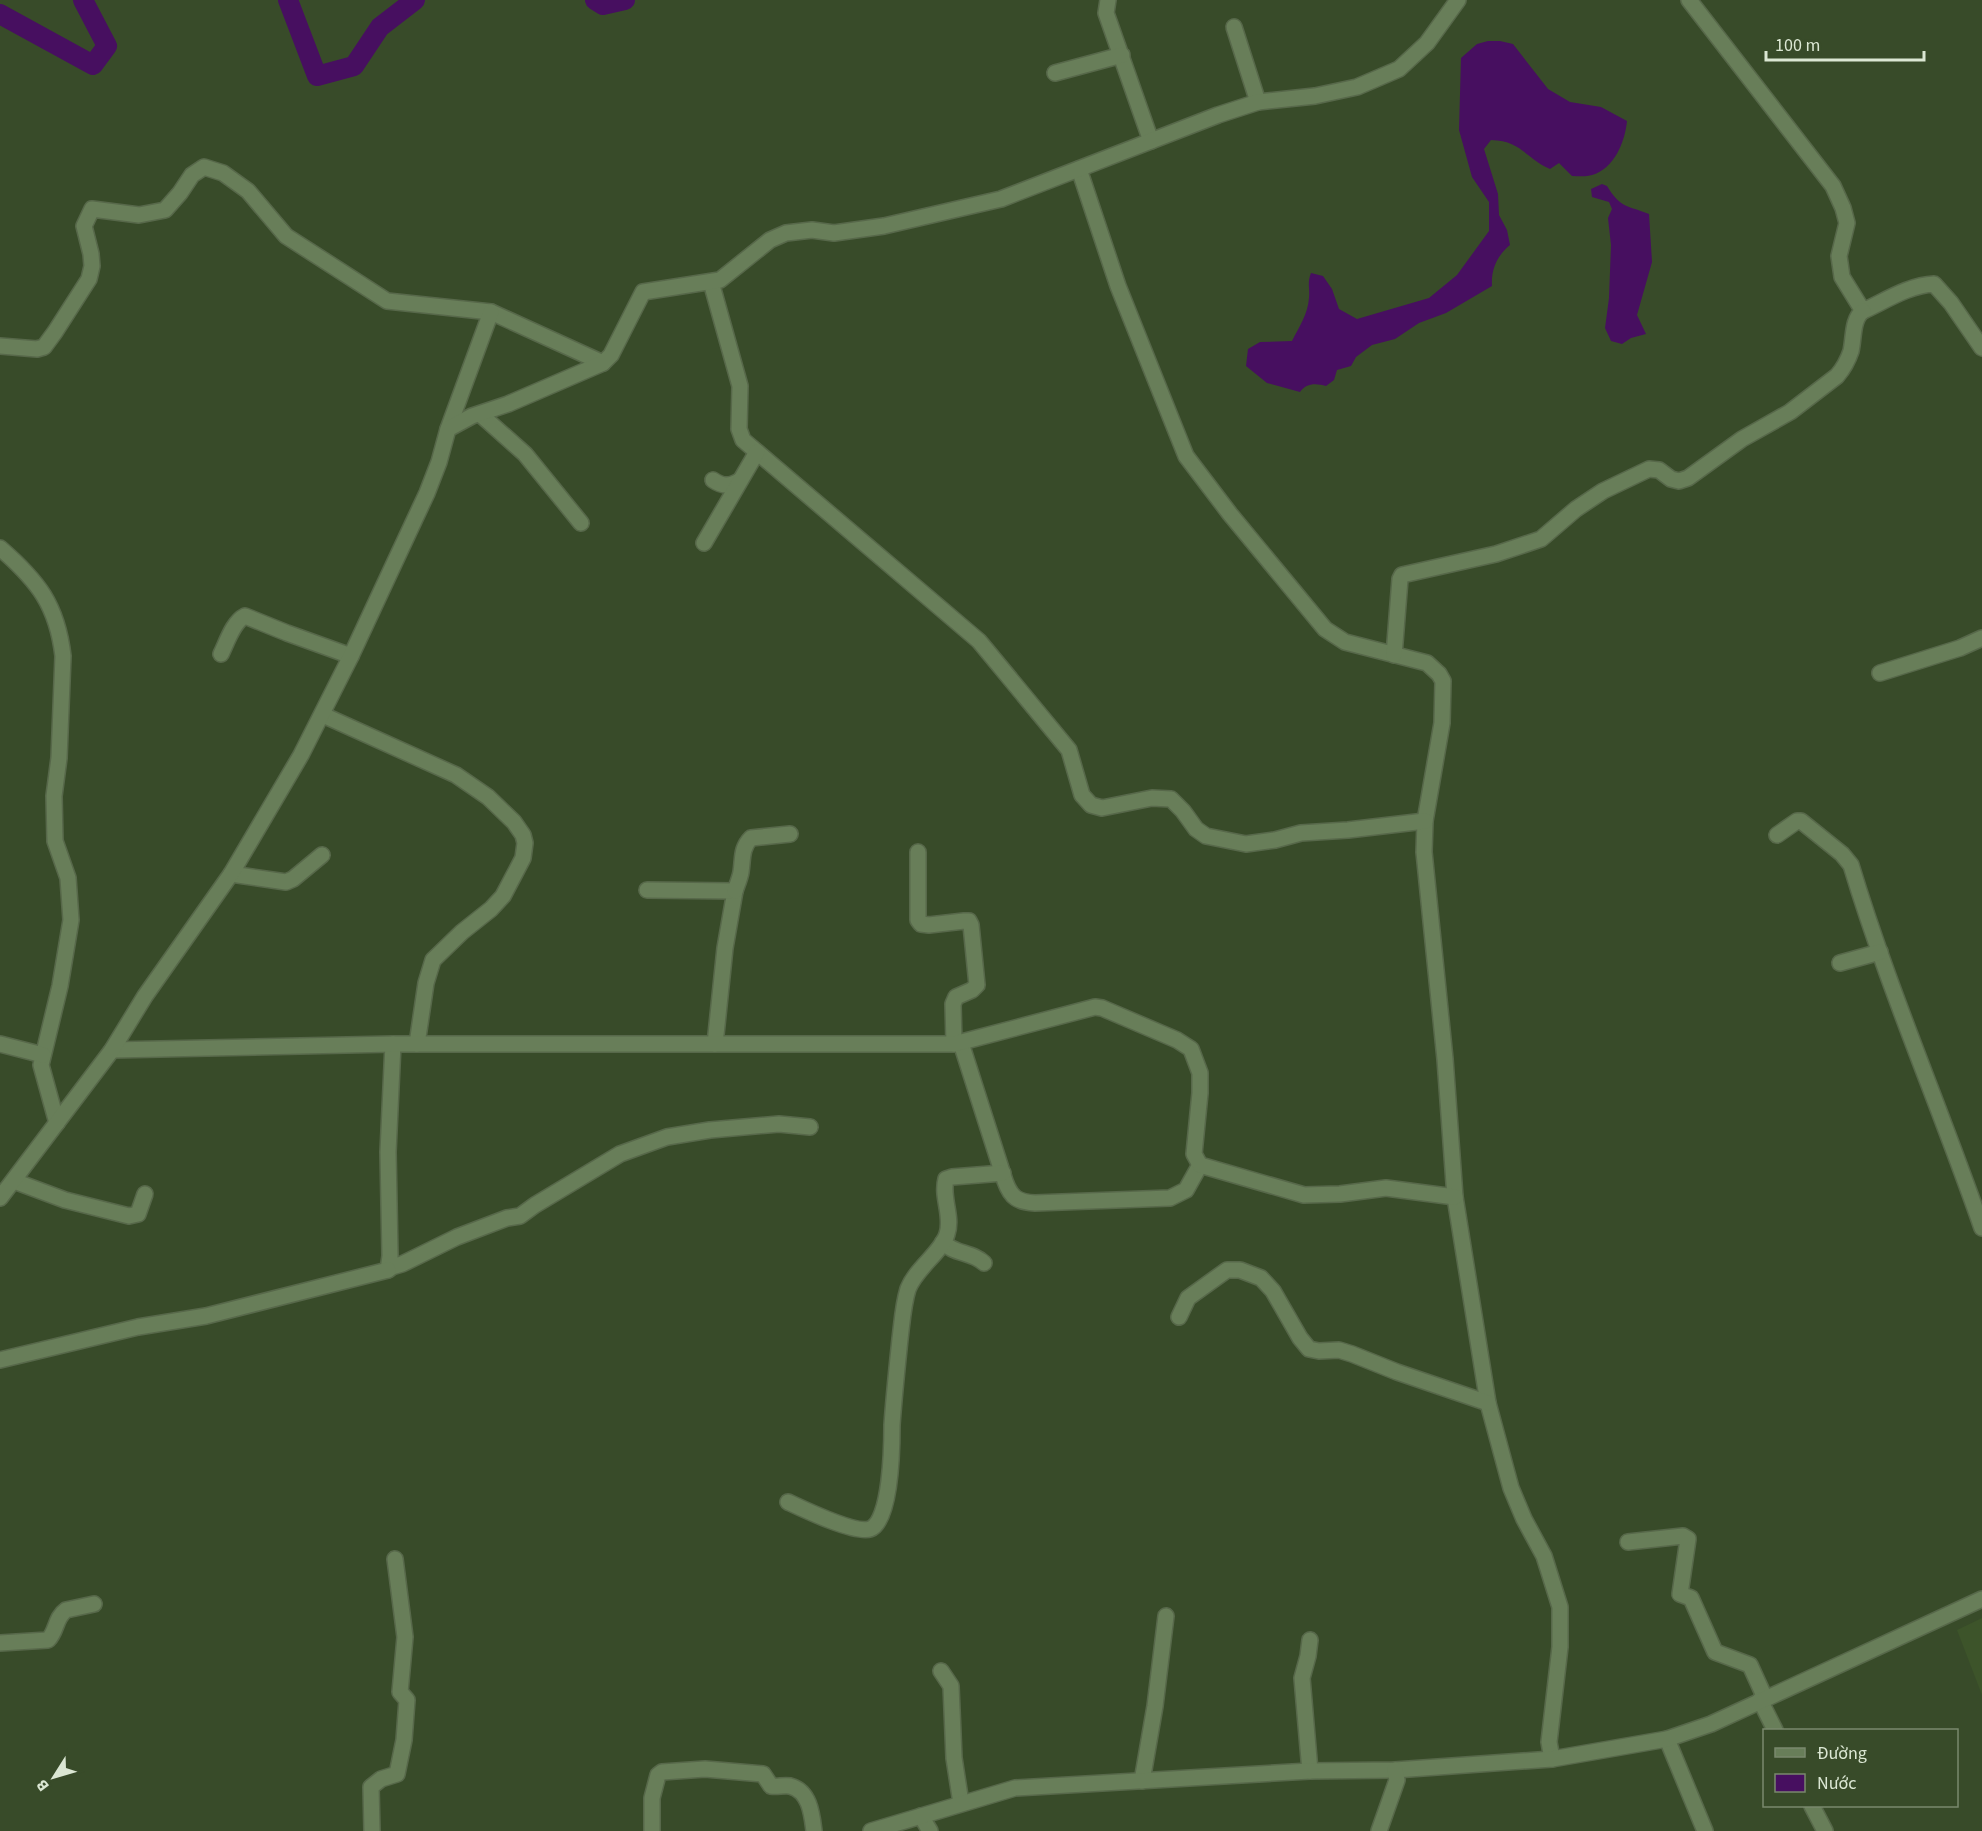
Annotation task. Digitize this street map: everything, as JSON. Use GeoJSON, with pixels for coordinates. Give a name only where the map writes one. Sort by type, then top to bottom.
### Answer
{"type":"FeatureCollection","features":[{"type":"Feature","properties":{"kind":"street"},"geometry":{"type":"LineString","coordinates":[[1108,0],[1106,13],[1151,141]]}},
{"type":"Feature","properties":{"kind":"street"},"geometry":{"type":"LineString","coordinates":[[448,429],[603,363],[611,355],[643,292],[720,280],[770,240],[786,233],[812,230],[834,233],[884,226],[1001,199],[1218,115],[1258,102],[1316,96],[1357,87],[1399,69],[1427,42],[1458,0]]}},
{"type":"Feature","properties":{"kind":"street"},"geometry":{"type":"LineString","coordinates":[[1689,0],[1833,186],[1847,223],[1839,256],[1842,277],[1863,311]]}},
{"type":"Feature","properties":{"kind":"street"},"geometry":{"type":"LineString","coordinates":[[1234,27],[1258,102]]}},
{"type":"Feature","properties":{"kind":"street"},"geometry":{"type":"LineString","coordinates":[[1055,73],[1122,55]]}},
{"type":"Feature","properties":{"kind":"street"},"geometry":{"type":"LineString","coordinates":[[0,346],[37,349],[44,347],[55,332],[88,279],[91,254],[84,226],[92,209],[139,215],[165,210],[192,175],[204,167],[223,173],[249,191],[286,236],[387,301],[491,312],[603,363]]}},
{"type":"Feature","properties":{"kind":"street"},"geometry":{"type":"LineString","coordinates":[[1079,169],[1118,286],[1175,431],[1192,465],[1325,629],[1345,642],[1427,663],[1443,681],[1442,723],[1425,821],[1424,852],[1445,1059],[1455,1197],[1488,1403],[1511,1488],[1524,1520],[1544,1556],[1560,1607],[1560,1647],[1549,1742],[1552,1759]]}},
{"type":"Feature","properties":{"kind":"street"},"geometry":{"type":"LineString","coordinates":[[711,282],[740,386],[738,412],[740,435],[746,443],[963,627],[988,651],[1069,750],[1082,795],[1091,805],[1102,808],[1152,798],[1171,799],[1196,829],[1206,836],[1246,844],[1275,840],[1301,832],[1425,821]]}},
{"type":"Feature","properties":{"kind":"street"},"geometry":{"type":"LineString","coordinates":[[1394,655],[1402,575],[1496,554],[1541,539],[1576,509],[1603,491],[1649,470],[1659,470],[1671,479],[1679,481],[1695,474],[1742,439],[1790,412],[1837,376],[1843,369],[1850,352],[1856,323],[1859,314],[1863,311],[1912,288],[1923,284],[1934,284],[1951,303],[1982,348]]}},
{"type":"Feature","properties":{"kind":"street"},"geometry":{"type":"LineString","coordinates":[[0,1198],[112,1050],[145,996],[231,874],[323,715],[427,493],[491,312]]}},
{"type":"Feature","properties":{"kind":"street"},"geometry":{"type":"LineString","coordinates":[[480,414],[525,454],[581,523]]}},
{"type":"Feature","properties":{"kind":"street"},"geometry":{"type":"LineString","coordinates":[[704,543],[757,452]]}},
{"type":"Feature","properties":{"kind":"street"},"geometry":{"type":"LineString","coordinates":[[713,480],[730,486],[740,481]]}},
{"type":"Feature","properties":{"kind":"street"},"geometry":{"type":"LineString","coordinates":[[0,548],[25,570],[48,600],[63,656],[54,818],[55,841],[68,878],[71,920],[60,986],[41,1065],[57,1123]]}},
{"type":"Feature","properties":{"kind":"street"},"geometry":{"type":"LineString","coordinates":[[221,654],[236,624],[245,616],[351,656]]}},
{"type":"Feature","properties":{"kind":"street"},"geometry":{"type":"LineString","coordinates":[[1880,673],[1960,648],[1982,638]]}},
{"type":"Feature","properties":{"kind":"street"},"geometry":{"type":"LineString","coordinates":[[323,715],[456,775],[488,798],[514,822],[523,835],[525,843],[523,858],[503,896],[433,960],[426,983],[417,1044]]}},
{"type":"Feature","properties":{"kind":"street"},"geometry":{"type":"LineString","coordinates":[[1777,835],[1797,821],[1801,821],[1842,854],[1851,865],[1880,952],[1954,1146],[1982,1228]]}},
{"type":"Feature","properties":{"kind":"street"},"geometry":{"type":"LineString","coordinates":[[715,1044],[725,948],[735,891],[741,871],[742,854],[751,838],[790,834]]}},
{"type":"Feature","properties":{"kind":"street"},"geometry":{"type":"LineString","coordinates":[[918,852],[918,920],[921,924],[929,925],[969,921],[971,925],[977,985],[972,990],[956,997],[953,1004],[957,1044],[1008,1190],[1013,1197],[1022,1202],[1161,1199],[1176,1196],[1186,1190],[1200,1165]]}},
{"type":"Feature","properties":{"kind":"street"},"geometry":{"type":"LineString","coordinates":[[231,874],[286,882],[293,879],[322,855]]}},
{"type":"Feature","properties":{"kind":"street"},"geometry":{"type":"LineString","coordinates":[[647,890],[735,891]]}},
{"type":"Feature","properties":{"kind":"street"},"geometry":{"type":"LineString","coordinates":[[1840,963],[1880,952]]}},
{"type":"Feature","properties":{"kind":"street"},"geometry":{"type":"LineString","coordinates":[[112,1050],[393,1044],[957,1044],[1095,1007],[1108,1009],[1171,1039],[1178,1040],[1191,1049],[1200,1072],[1194,1154],[1200,1165],[1304,1195],[1340,1194],[1386,1188],[1455,1197]]}},
{"type":"Feature","properties":{"kind":"street"},"geometry":{"type":"LineString","coordinates":[[0,1044],[43,1055]]}},
{"type":"Feature","properties":{"kind":"street"},"geometry":{"type":"LineString","coordinates":[[388,1270],[390,1256],[388,1152],[393,1044]]}},
{"type":"Feature","properties":{"kind":"street"},"geometry":{"type":"LineString","coordinates":[[0,1360],[138,1327],[206,1316],[388,1270],[457,1237],[507,1218],[520,1216],[620,1154],[667,1137],[710,1130],[779,1124],[810,1127]]}},
{"type":"Feature","properties":{"kind":"street"},"geometry":{"type":"LineString","coordinates":[[788,1502],[820,1517],[862,1529],[873,1528],[879,1519],[886,1500],[891,1464],[894,1392],[906,1299],[915,1276],[948,1234],[946,1179],[1003,1173]]}},
{"type":"Feature","properties":{"kind":"street"},"geometry":{"type":"LineString","coordinates":[[14,1181],[65,1200],[129,1216],[138,1214],[144,1194]]}},
{"type":"Feature","properties":{"kind":"street"},"geometry":{"type":"LineString","coordinates":[[943,1242],[948,1248],[973,1255],[984,1263]]}},
{"type":"Feature","properties":{"kind":"street"},"geometry":{"type":"LineString","coordinates":[[1179,1317],[1188,1298],[1227,1270],[1240,1270],[1254,1274],[1273,1291],[1300,1338],[1309,1349],[1339,1350],[1488,1403]]}},
{"type":"Feature","properties":{"kind":"street"},"geometry":{"type":"LineString","coordinates":[[1628,1542],[1683,1536],[1688,1539],[1680,1594],[1691,1598],[1716,1652],[1750,1665],[1774,1729]]}},
{"type":"Feature","properties":{"kind":"street"},"geometry":{"type":"LineString","coordinates":[[372,1831],[371,1787],[381,1779],[397,1774],[405,1729],[407,1700],[400,1692],[405,1637],[395,1558]]}},
{"type":"Feature","properties":{"kind":"street"},"geometry":{"type":"LineString","coordinates":[[871,1831],[1015,1788],[1310,1771],[1395,1770],[1552,1759],[1667,1738],[1712,1724],[1982,1599]]}},
{"type":"Feature","properties":{"kind":"street"},"geometry":{"type":"LineString","coordinates":[[0,1643],[48,1640],[63,1612],[71,1608],[94,1604]]}},
{"type":"Feature","properties":{"kind":"street"},"geometry":{"type":"LineString","coordinates":[[1142,1781],[1155,1706],[1166,1616]]}},
{"type":"Feature","properties":{"kind":"street"},"geometry":{"type":"LineString","coordinates":[[1310,1640],[1302,1678],[1310,1771]]}},
{"type":"Feature","properties":{"kind":"street"},"geometry":{"type":"LineString","coordinates":[[941,1671],[951,1686],[954,1758],[961,1803]]}},
{"type":"Feature","properties":{"kind":"street"},"geometry":{"type":"LineString","coordinates":[[1667,1738],[1705,1831]]}},
{"type":"Feature","properties":{"kind":"street"},"geometry":{"type":"LineString","coordinates":[[652,1831],[652,1798],[658,1775],[662,1772],[705,1768],[763,1774],[771,1786],[788,1786],[797,1789],[812,1811],[814,1831]]}},
{"type":"Feature","properties":{"kind":"street"},"geometry":{"type":"LineString","coordinates":[[1379,1831],[1397,1780],[1395,1770]]}},
{"type":"Feature","properties":{"kind":"street"},"geometry":{"type":"LineString","coordinates":[[1813,1807],[1825,1831]]}},
{"type":"Feature","properties":{"kind":"street"},"geometry":{"type":"LineString","coordinates":[[921,1816],[930,1831]]}},
{"type":"Feature","properties":{"kind":"shaded area"},"geometry":{"type":"Polygon","coordinates":[[[1982,1618],[1982,1695],[1957,1630],[1982,1618]]]}},
{"type":"Feature","properties":{"kind":"water"},"geometry":{"type":"Polygon","coordinates":[[[1488,41],[1513,44],[1548,89],[1570,102],[1601,107],[1627,121],[1617,154],[1600,172],[1587,176],[1572,176],[1559,163],[1550,169],[1510,143],[1491,140],[1484,149],[1498,194],[1499,215],[1507,230],[1510,245],[1496,263],[1492,286],[1446,313],[1419,323],[1395,339],[1372,345],[1356,357],[1351,366],[1337,370],[1334,380],[1326,386],[1312,384],[1300,392],[1267,383],[1246,366],[1248,349],[1260,342],[1292,341],[1307,310],[1311,273],[1323,276],[1332,289],[1339,309],[1357,319],[1429,298],[1457,275],[1489,231],[1489,202],[1472,177],[1459,130],[1461,58],[1477,44],[1488,41]]]}},
{"type":"Feature","properties":{"kind":"water"},"geometry":{"type":"Polygon","coordinates":[[[1602,184],[1607,186],[1621,203],[1649,214],[1652,262],[1637,315],[1646,334],[1631,338],[1622,344],[1611,341],[1605,328],[1609,298],[1611,245],[1608,218],[1612,209],[1609,202],[1592,197],[1591,189],[1602,184]]]}},
{"type":"Feature","properties":{"kind":"waterway"},"geometry":{"type":"LineString","coordinates":[[0,14],[93,65],[107,46],[83,0]]}},
{"type":"Feature","properties":{"kind":"waterway"},"geometry":{"type":"LineString","coordinates":[[288,0],[317,76],[354,66],[380,27],[415,0]]}},
{"type":"Feature","properties":{"kind":"waterway"},"geometry":{"type":"LineString","coordinates":[[595,0],[603,5],[625,0]]}}]}
